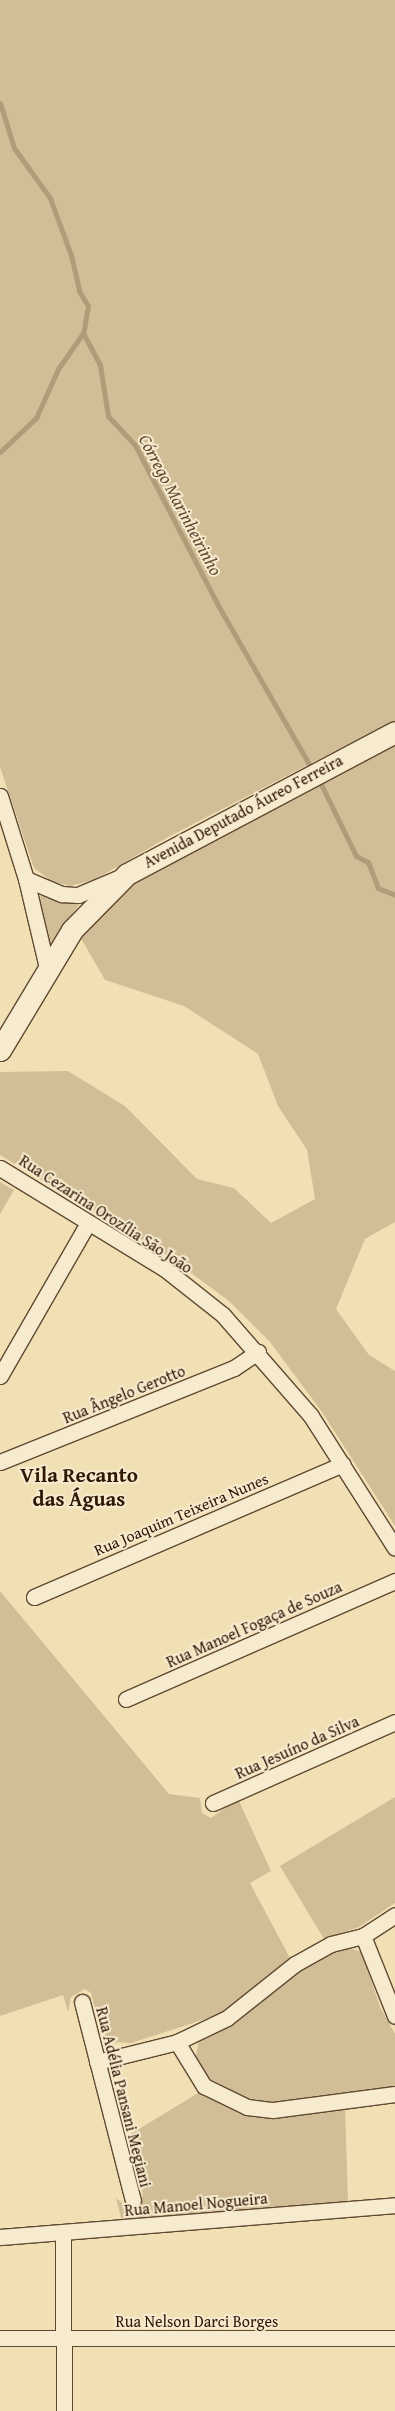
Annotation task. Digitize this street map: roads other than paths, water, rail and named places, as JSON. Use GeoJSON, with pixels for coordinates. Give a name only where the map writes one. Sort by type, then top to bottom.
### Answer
{"type":"FeatureCollection","features":[{"type":"Feature","properties":{"kind":"main road","name":"Avenida Deputado Áureo Ferreira"},"geometry":{"type":"LineString","coordinates":[[0,1050],[47,968],[72,930],[126,874],[395,732]]}},
{"type":"Feature","properties":{"kind":"street"},"geometry":{"type":"LineString","coordinates":[[0,796],[26,879],[47,968]]}},
{"type":"Feature","properties":{"kind":"street"},"geometry":{"type":"LineString","coordinates":[[26,879],[62,894],[78,895],[126,874]]}},
{"type":"Feature","properties":{"kind":"street","name":"Rua Cezarina Orozília São João"},"geometry":{"type":"LineString","coordinates":[[0,1168],[165,1269],[223,1315],[258,1352],[311,1416],[395,1548]]}},
{"type":"Feature","properties":{"kind":"street"},"geometry":{"type":"LineString","coordinates":[[0,1376],[88,1223]]}},
{"type":"Feature","properties":{"kind":"street","name":"Rua Ângelo Gerotto"},"geometry":{"type":"LineString","coordinates":[[0,1462],[234,1368],[258,1352]]}},
{"type":"Feature","properties":{"kind":"street","name":"Rua Joaquim Teixeira Nunes"},"geometry":{"type":"LineString","coordinates":[[34,1597],[342,1464]]}},
{"type":"Feature","properties":{"kind":"street","name":"Rua Manoel Fogaça de Souza"},"geometry":{"type":"LineString","coordinates":[[126,1699],[395,1581]]}},
{"type":"Feature","properties":{"kind":"street","name":"Rua Jesuíno da Silva"},"geometry":{"type":"LineString","coordinates":[[212,1803],[395,1722]]}},
{"type":"Feature","properties":{"kind":"street"},"geometry":{"type":"LineString","coordinates":[[97,2062],[177,2042],[227,2018],[309,1956],[330,1944],[363,1936],[395,1915]]}},
{"type":"Feature","properties":{"kind":"street"},"geometry":{"type":"LineString","coordinates":[[363,1936],[395,2016]]}},
{"type":"Feature","properties":{"kind":"street","name":"Rua Adélia Pansani Megiani"},"geometry":{"type":"LineString","coordinates":[[82,2002],[133,2201]]}},
{"type":"Feature","properties":{"kind":"street"},"geometry":{"type":"LineString","coordinates":[[177,2042],[204,2086],[247,2107],[273,2110],[395,2094]]}},
{"type":"Feature","properties":{"kind":"street","name":"Rua Manoel Nogueira"},"geometry":{"type":"LineString","coordinates":[[0,2237],[395,2206]]}},
{"type":"Feature","properties":{"kind":"street"},"geometry":{"type":"LineString","coordinates":[[63,2233],[64,2411]]}},
{"type":"Feature","properties":{"kind":"street","name":"Rua Nelson Darci Borges"},"geometry":{"type":"LineString","coordinates":[[0,2338],[395,2338]]}},
{"type":"Feature","properties":{"kind":"waterway","name":"Córrego Marinheirinho"},"geometry":{"type":"LineString","coordinates":[[0,103],[14,148],[50,198],[71,255],[79,291],[88,306],[83,333],[100,365],[108,416],[135,445],[219,607],[313,771]]}},
{"type":"Feature","properties":{"kind":"waterway"},"geometry":{"type":"LineString","coordinates":[[0,452],[36,418],[58,369],[83,333]]}},
{"type":"Feature","properties":{"kind":"waterway","name":"Córrego Marinheirinho"},"geometry":{"type":"LineString","coordinates":[[318,778],[356,856],[368,862],[378,888],[395,895]]}},
{"type":"Feature","properties":{"kind":"district","name":"Vila Recanto das Águas"},"geometry":{"type":"Point","coordinates":[79,1487]}}]}
